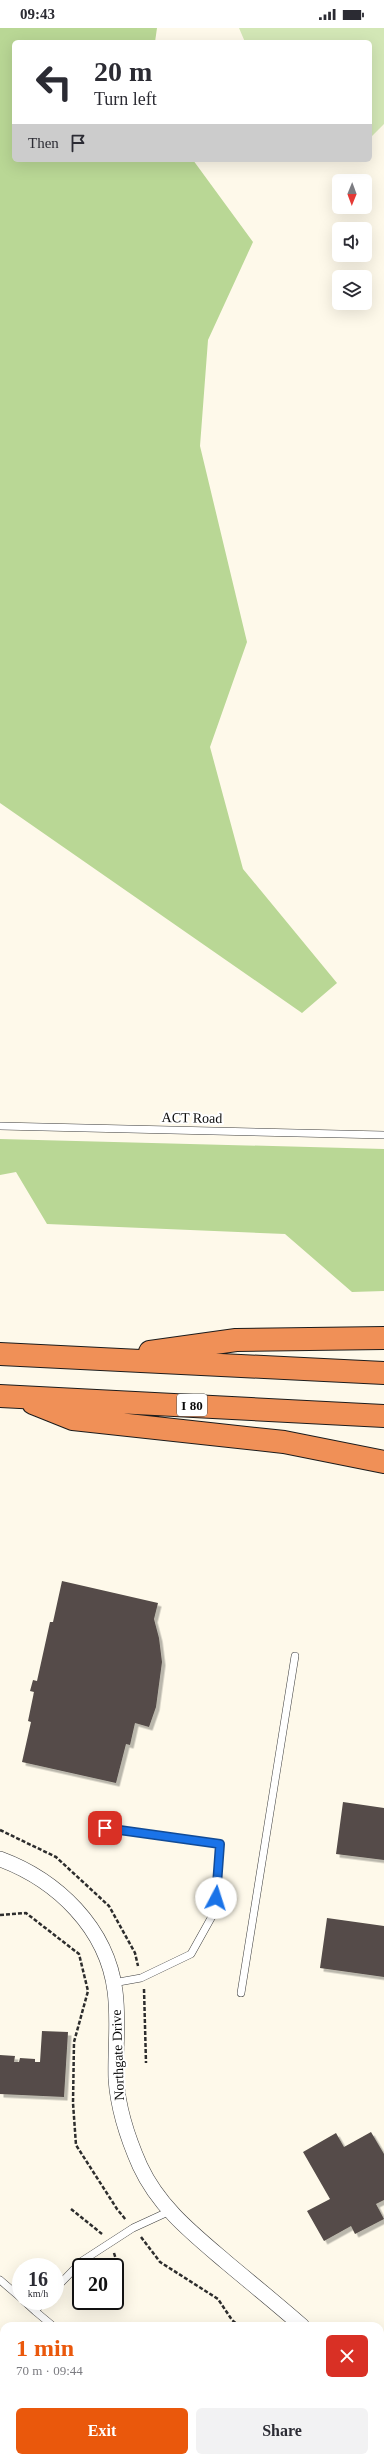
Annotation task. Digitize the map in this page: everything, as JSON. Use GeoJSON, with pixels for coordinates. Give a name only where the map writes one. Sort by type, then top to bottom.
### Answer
{"type":"FeatureCollection","features":[{"type":"Feature","properties":{"kind":"highway"},"geometry":{"type":"LineString","coordinates":[[98,1359],[236,1340],[384,1338]]}},
{"type":"Feature","properties":{"kind":"highway"},"geometry":{"type":"LineString","coordinates":[[0,1354],[384,1373]]}},
{"type":"Feature","properties":{"kind":"highway"},"geometry":{"type":"LineString","coordinates":[[7,1396],[73,1419],[284,1442],[384,1462]]}},
{"type":"Feature","properties":{"kind":"highway","name":"I 80"},"geometry":{"type":"LineString","coordinates":[[7,1396],[384,1416]]}},
{"type":"Feature","properties":{"kind":"street","name":"Northgate Drive"},"geometry":{"type":"LineString","coordinates":[[0,1859],[37,1876],[61,1893],[77,1910],[95,1934],[109,1967],[113,1984],[118,2019],[116,2080],[128,2136],[140,2167],[178,2221],[297,2322]]}},
{"type":"Feature","properties":{"kind":"lane","name":"ACT Road"},"geometry":{"type":"LineString","coordinates":[[0,1126],[384,1135]]}},
{"type":"Feature","properties":{"kind":"lane"},"geometry":{"type":"LineString","coordinates":[[240,1993],[295,1656]]}},
{"type":"Feature","properties":{"kind":"lane"},"geometry":{"type":"LineString","coordinates":[[105,1828],[220,1844],[215,1911],[191,1954],[141,1978],[113,1984]]}},
{"type":"Feature","properties":{"kind":"lane"},"geometry":{"type":"LineString","coordinates":[[64,2280],[82,2261],[133,2228],[170,2211]]}},
{"type":"Feature","properties":{"kind":"lane"},"geometry":{"type":"LineString","coordinates":[[0,2280],[12,2290]]}},
{"type":"Feature","properties":{"kind":"lane"},"geometry":{"type":"LineString","coordinates":[[35,2311],[48,2322]]}},
{"type":"Feature","properties":{"kind":"green space"},"geometry":{"type":"Polygon","coordinates":[[[0,28],[157,28],[155,40],[12,40],[12,162],[194,162],[253,242],[208,340],[200,446],[247,642],[210,747],[243,869],[337,983],[302,1013],[0,803],[0,28]]]}},
{"type":"Feature","properties":{"kind":"green space"},"geometry":{"type":"Polygon","coordinates":[[[239,28],[384,28],[384,124],[372,136],[372,40],[244,40],[239,28]]]}},
{"type":"Feature","properties":{"kind":"green space"},"geometry":{"type":"Polygon","coordinates":[[[0,1139],[384,1149],[384,1291],[352,1292],[285,1234],[47,1224],[16,1172],[0,1175],[0,1139]]]}},
{"type":"Feature","properties":{"kind":"building"},"geometry":{"type":"Polygon","coordinates":[[[62,1581],[158,1603],[154,1619],[159,1638],[162,1662],[156,1707],[149,1727],[135,1723],[130,1745],[126,1744],[116,1783],[22,1762],[31,1722],[28,1721],[34,1692],[30,1691],[33,1680],[37,1681],[50,1622],[53,1622],[62,1581]]]}},
{"type":"Feature","properties":{"kind":"building"},"geometry":{"type":"Polygon","coordinates":[[[343,1802],[384,1808],[384,1860],[336,1854],[343,1802]]]}},
{"type":"Feature","properties":{"kind":"building"},"geometry":{"type":"Polygon","coordinates":[[[327,1918],[384,1926],[384,1977],[320,1968],[327,1918]]]}},
{"type":"Feature","properties":{"kind":"building"},"geometry":{"type":"Polygon","coordinates":[[[42,2031],[68,2032],[64,2097],[0,2094],[0,2055],[15,2056],[14,2062],[19,2062],[20,2058],[35,2059],[35,2062],[40,2062],[42,2031]]]}},
{"type":"Feature","properties":{"kind":"building"},"geometry":{"type":"Polygon","coordinates":[[[371,2132],[384,2154],[384,2200],[376,2204],[384,2219],[355,2234],[351,2226],[324,2241],[307,2211],[330,2199],[303,2152],[336,2133],[344,2147],[371,2132]]]}},
{"type":"Feature","properties":{"kind":"route"},"geometry":{"type":"LineString","coordinates":[[105,1828],[220,1844],[216,1898]]}}]}
